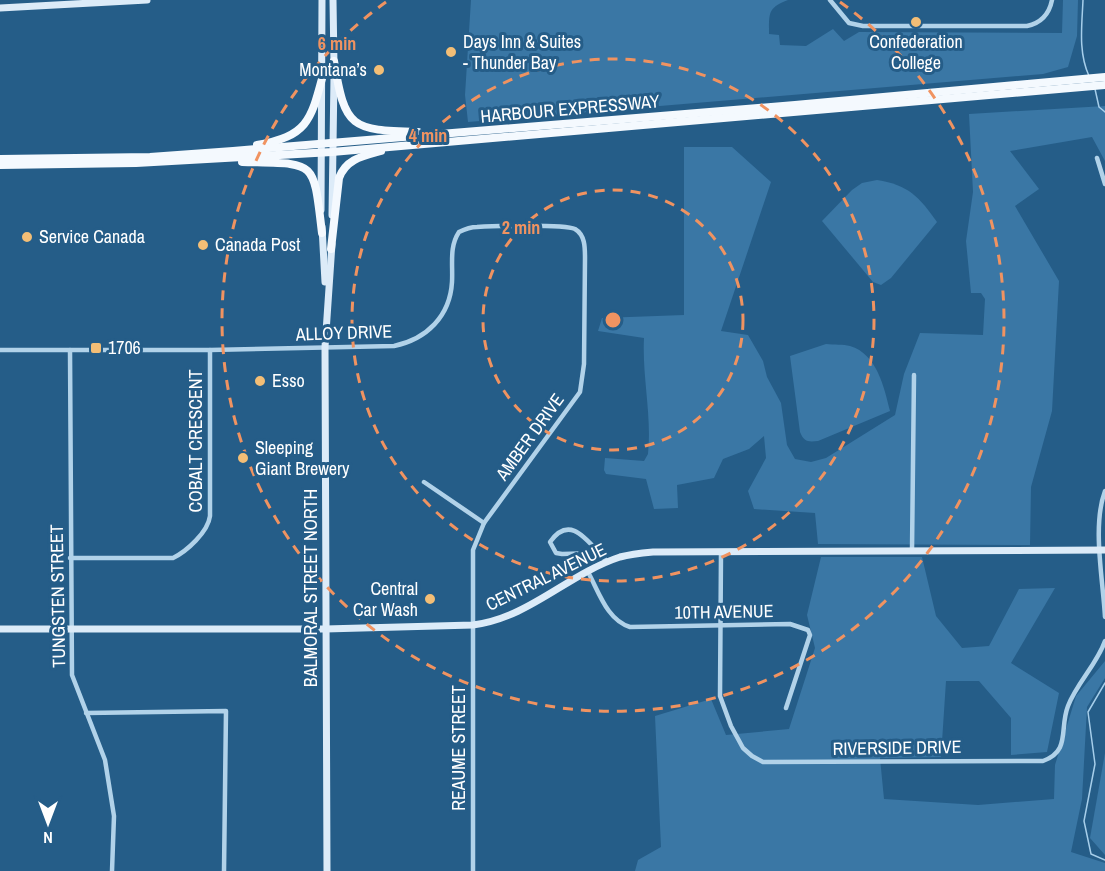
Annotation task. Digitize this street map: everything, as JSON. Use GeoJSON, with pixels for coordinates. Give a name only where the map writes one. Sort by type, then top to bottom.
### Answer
{"type":"FeatureCollection","features":[{"type":"Feature","properties":{"kind":"main road"},"geometry":{"type":"LineString","coordinates":[[0,8],[147,0]]}},
{"type":"Feature","properties":{"kind":"main road","name":"BALMORAL STREET NORTH"},"geometry":{"type":"LineString","coordinates":[[326,306],[332,249],[334,43],[331,0]]}},
{"type":"Feature","properties":{"kind":"main road","name":"BALMORAL STREET NORTH"},"geometry":{"type":"LineString","coordinates":[[321,2],[322,233],[326,306],[327,871]]}},
{"type":"Feature","properties":{"kind":"main road"},"geometry":{"type":"LineString","coordinates":[[334,61],[344,106],[348,115],[359,124],[378,131],[456,134]]}},
{"type":"Feature","properties":{"kind":"main road"},"geometry":{"type":"LineString","coordinates":[[208,153],[268,143],[301,129],[313,110],[322,75]]}},
{"type":"Feature","properties":{"kind":"main road","name":"HARBOUR EXPRESSWAY"},"geometry":{"type":"LineString","coordinates":[[332,147],[396,146],[1072,85],[1105,77]]}},
{"type":"Feature","properties":{"kind":"main road","name":"HARBOUR EXPRESSWAY"},"geometry":{"type":"LineString","coordinates":[[0,165],[136,164],[193,161],[456,134],[1072,85],[1105,86]]}},
{"type":"Feature","properties":{"kind":"main road"},"geometry":{"type":"LineString","coordinates":[[332,249],[339,178],[342,171],[354,159],[396,146]]}},
{"type":"Feature","properties":{"kind":"main road","name":"HARBOUR EXPRESSWAY"},"geometry":{"type":"LineString","coordinates":[[0,159],[150,157],[323,148]]}},
{"type":"Feature","properties":{"kind":"main road"},"geometry":{"type":"LineString","coordinates":[[193,161],[292,164],[305,167],[310,171],[316,186],[322,233]]}},
{"type":"Feature","properties":{"kind":"main road","name":"CENTRAL AVENUE"},"geometry":{"type":"LineString","coordinates":[[0,629],[326,629],[473,625],[514,614],[608,562],[629,554],[652,552],[1103,550]]}},
{"type":"Feature","properties":{"kind":"street"},"geometry":{"type":"LineString","coordinates":[[830,0],[849,22],[856,25],[1027,26],[1040,22],[1046,17],[1052,0]]}},
{"type":"Feature","properties":{"kind":"street"},"geometry":{"type":"LineString","coordinates":[[1097,158],[1105,184]]}},
{"type":"Feature","properties":{"kind":"street","name":"ALLOY DRIVE"},"geometry":{"type":"LineString","coordinates":[[0,350],[210,350],[393,346],[410,342],[427,333],[437,321],[447,305],[452,283],[452,247],[459,232],[467,228],[567,227],[576,230],[582,236],[585,243],[585,258]]}},
{"type":"Feature","properties":{"kind":"street","name":"AMBER DRIVE"},"geometry":{"type":"LineString","coordinates":[[473,625],[472,550],[484,523],[580,392],[584,364],[585,258]]}},
{"type":"Feature","properties":{"kind":"street","name":"TUNGSTEN STREET"},"geometry":{"type":"LineString","coordinates":[[70,350],[72,675],[105,760],[114,816],[112,871]]}},
{"type":"Feature","properties":{"kind":"street","name":"COBALT CRESCENT"},"geometry":{"type":"LineString","coordinates":[[70,558],[173,558],[184,551],[208,526],[210,516],[210,350]]}},
{"type":"Feature","properties":{"kind":"street"},"geometry":{"type":"LineString","coordinates":[[912,551],[914,375]]}},
{"type":"Feature","properties":{"kind":"street"},"geometry":{"type":"LineString","coordinates":[[424,482],[484,523]]}},
{"type":"Feature","properties":{"kind":"street"},"geometry":{"type":"LineString","coordinates":[[1105,491],[1099,507],[1098,524],[1103,550],[1105,617]]}},
{"type":"Feature","properties":{"kind":"street"},"geometry":{"type":"LineString","coordinates":[[597,553],[555,553],[550,542],[558,531],[563,529],[578,531],[608,562]]}},
{"type":"Feature","properties":{"kind":"street"},"geometry":{"type":"LineString","coordinates":[[720,624],[721,552]]}},
{"type":"Feature","properties":{"kind":"street","name":"10TH AVENUE"},"geometry":{"type":"LineString","coordinates":[[588,572],[612,616],[619,624],[630,627],[790,624],[808,630],[810,634],[786,708]]}},
{"type":"Feature","properties":{"kind":"street","name":"RIVERSIDE DRIVE"},"geometry":{"type":"LineString","coordinates":[[720,624],[720,696],[731,726],[743,748],[752,756],[763,762],[776,763],[1043,761],[1054,758],[1060,749],[1064,719],[1070,701],[1105,641]]}},
{"type":"Feature","properties":{"kind":"street","name":"REAUME STREET"},"geometry":{"type":"LineString","coordinates":[[473,625],[473,871]]}},
{"type":"Feature","properties":{"kind":"street"},"geometry":{"type":"LineString","coordinates":[[86,713],[226,711],[224,871]]}},
{"type":"Feature","properties":{"kind":"shaded area"},"geometry":{"type":"Polygon","coordinates":[[[471,0],[788,0],[773,8],[769,21],[769,34],[779,35],[780,45],[806,46],[833,29],[844,41],[859,32],[1062,33],[1063,0],[1078,0],[1077,36],[1068,67],[1043,74],[468,122],[465,95],[471,0]]]}},
{"type":"Feature","properties":{"kind":"shaded area"},"geometry":{"type":"Polygon","coordinates":[[[1105,106],[1105,161],[1092,137],[1010,151],[1039,189],[1015,206],[1059,281],[1052,411],[1031,487],[1030,545],[818,544],[815,513],[754,509],[748,491],[766,458],[764,436],[749,449],[723,459],[714,478],[677,485],[678,508],[654,509],[646,479],[606,474],[605,458],[644,461],[648,454],[649,425],[644,338],[598,331],[602,318],[684,315],[684,147],[732,147],[771,182],[721,331],[748,335],[763,361],[767,377],[781,403],[787,445],[795,459],[811,462],[826,458],[895,415],[904,374],[920,333],[983,335],[985,299],[981,293],[971,293],[966,241],[973,192],[969,114],[1105,106]]]}},
{"type":"Feature","properties":{"kind":"shaded area"},"geometry":{"type":"Polygon","coordinates":[[[877,180],[905,189],[919,199],[937,222],[891,278],[881,285],[873,282],[822,221],[852,190],[862,183],[877,180]]]}},
{"type":"Feature","properties":{"kind":"shaded area"},"geometry":{"type":"Polygon","coordinates":[[[826,344],[850,346],[867,356],[878,372],[890,411],[818,441],[809,441],[803,438],[800,432],[790,356],[826,344]]]}},
{"type":"Feature","properties":{"kind":"shaded area"},"geometry":{"type":"Polygon","coordinates":[[[821,557],[922,557],[936,616],[962,648],[989,646],[1019,589],[1055,588],[1011,663],[1059,693],[1047,752],[1011,755],[1011,718],[979,681],[946,681],[941,757],[880,758],[884,799],[978,805],[1054,799],[1055,765],[1076,696],[1105,661],[1105,678],[1087,707],[1082,799],[1071,852],[1105,863],[1105,871],[635,871],[638,860],[661,847],[655,716],[711,699],[726,735],[789,729],[815,648],[807,615],[821,557]]]}},
{"type":"Feature","properties":{"kind":"shaded area"},"geometry":{"type":"Polygon","coordinates":[[[1105,753],[1105,855],[1090,838],[1105,753]]]}},
{"type":"Feature","properties":{"kind":"waterway"},"geometry":{"type":"LineString","coordinates":[[1083,0],[1082,48],[1089,76]]}},
{"type":"Feature","properties":{"kind":"waterway"},"geometry":{"type":"LineString","coordinates":[[1095,89],[1099,107],[1105,112]]}},
{"type":"Feature","properties":{"kind":"waterway"},"geometry":{"type":"LineString","coordinates":[[1105,683],[1088,712],[1095,764],[1084,821],[1091,854],[1105,860]]}},
{"type":"Feature","properties":{"kind":"place","name":"Confederation College"},"geometry":{"type":"Point","coordinates":[916,22]}},
{"type":"Feature","properties":{"kind":"place","name":"Days Inn & Suites - Thunder Bay"},"geometry":{"type":"Point","coordinates":[451,52]}},
{"type":"Feature","properties":{"kind":"place","name":"Montana’s"},"geometry":{"type":"Point","coordinates":[379,70]}},
{"type":"Feature","properties":{"kind":"place","name":"Service Canada"},"geometry":{"type":"Point","coordinates":[27,237]}},
{"type":"Feature","properties":{"kind":"place","name":"Canada Post"},"geometry":{"type":"Point","coordinates":[203,245]}},
{"type":"Feature","properties":{"kind":"place","name":"1706"},"geometry":{"type":"Point","coordinates":[96,348]}},
{"type":"Feature","properties":{"kind":"place","name":"Esso"},"geometry":{"type":"Point","coordinates":[260,381]}},
{"type":"Feature","properties":{"kind":"place","name":"Sleeping Giant Brewery"},"geometry":{"type":"Point","coordinates":[243,458]}},
{"type":"Feature","properties":{"kind":"place","name":"Central Car Wash"},"geometry":{"type":"Point","coordinates":[430,599]}}]}
